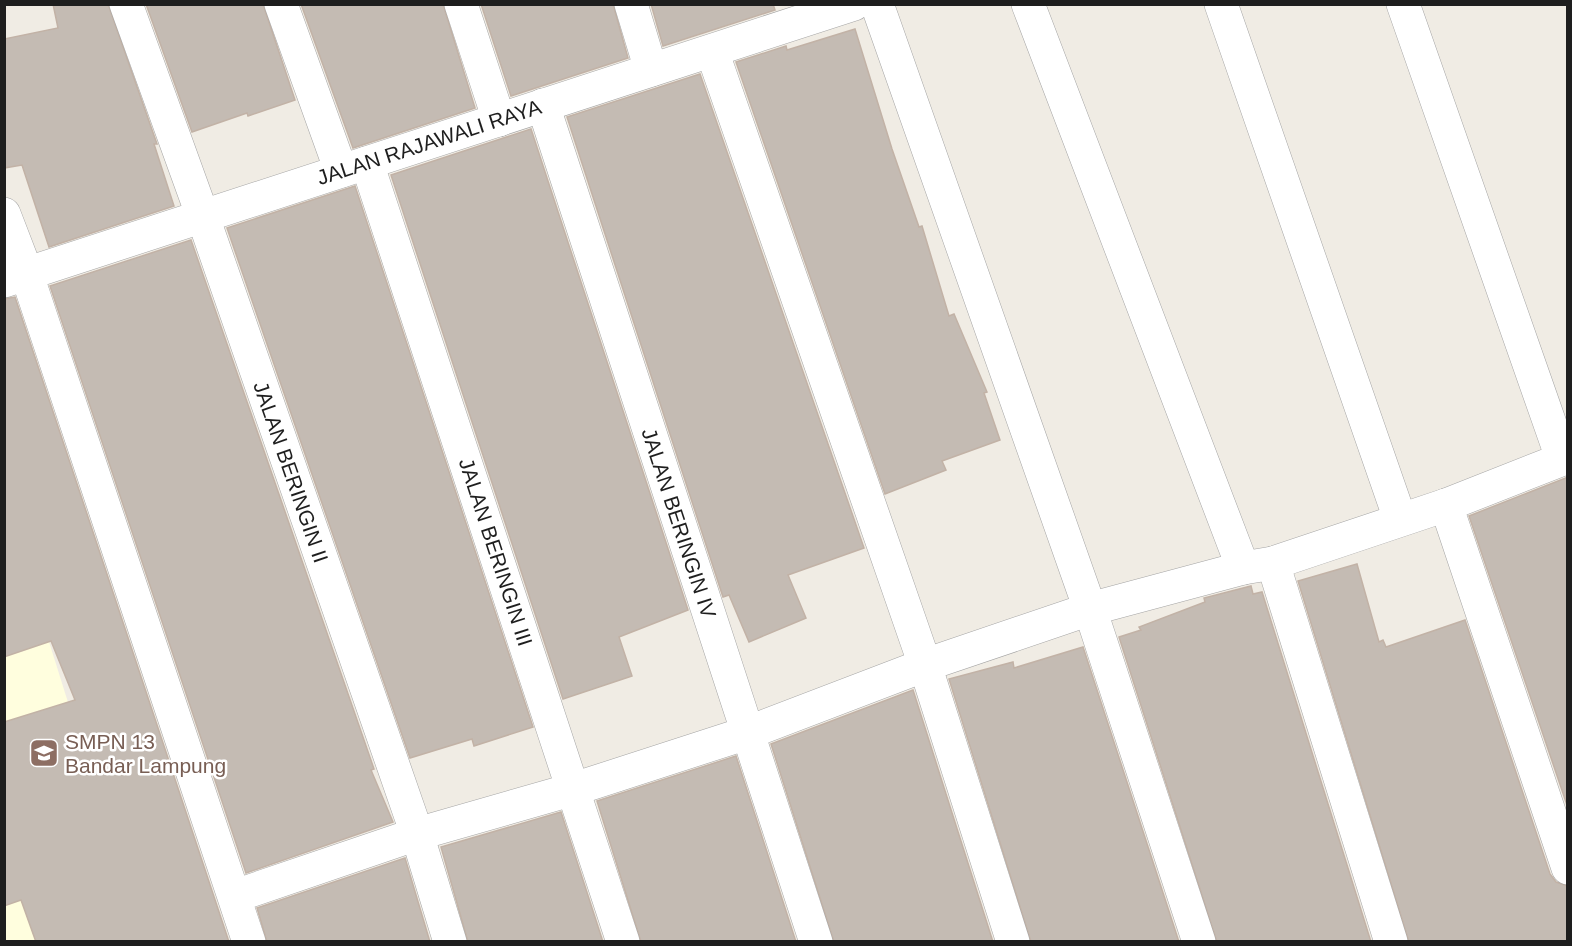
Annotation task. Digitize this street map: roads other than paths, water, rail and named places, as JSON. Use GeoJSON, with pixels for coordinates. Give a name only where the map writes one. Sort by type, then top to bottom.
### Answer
{"type":"FeatureCollection","features":[{"type":"Feature","properties":{"kind":"street","name":"JALAN BERINGIN II"},"geometry":{"type":"LineString","coordinates":[[126,4],[203,217],[417,834],[450,942]]}},
{"type":"Feature","properties":{"kind":"street","name":"JALAN BERINGIN III"},"geometry":{"type":"LineString","coordinates":[[280,4],[354,167],[574,789],[623,942]]}},
{"type":"Feature","properties":{"kind":"street"},"geometry":{"type":"LineString","coordinates":[[461,4],[499,120]]}},
{"type":"Feature","properties":{"kind":"street"},"geometry":{"type":"LineString","coordinates":[[631,4],[651,70]]}},
{"type":"Feature","properties":{"kind":"street","name":"JALAN RAJAWALI RAYA"},"geometry":{"type":"LineString","coordinates":[[16,277],[712,51],[808,11],[854,4]]}},
{"type":"Feature","properties":{"kind":"street"},"geometry":{"type":"LineString","coordinates":[[878,4],[1090,609],[1199,942]]}},
{"type":"Feature","properties":{"kind":"street"},"geometry":{"type":"LineString","coordinates":[[1029,4],[1258,566],[1391,942]]}},
{"type":"Feature","properties":{"kind":"street"},"geometry":{"type":"LineString","coordinates":[[1221,4],[1400,519]]}},
{"type":"Feature","properties":{"kind":"street"},"geometry":{"type":"LineString","coordinates":[[235,896],[417,834],[574,789],[747,733],[925,665],[1090,609],[1258,566],[1446,505],[1565,457],[1403,4]]}},
{"type":"Feature","properties":{"kind":"street"},"geometry":{"type":"LineString","coordinates":[[712,51],[925,665],[1012,942]]}},
{"type":"Feature","properties":{"kind":"street","name":"JALAN BERINGIN IV"},"geometry":{"type":"LineString","coordinates":[[543,105],[816,942]]}},
{"type":"Feature","properties":{"kind":"street"},"geometry":{"type":"LineString","coordinates":[[4,214],[16,277],[235,896],[249,942]]}},
{"type":"Feature","properties":{"kind":"street"},"geometry":{"type":"LineString","coordinates":[[1446,505],[1568,868]]}},
{"type":"Feature","properties":{"kind":"place","name":"SMPN 13 Bandar Lampung"},"geometry":{"type":"Point","coordinates":[44,753]}}]}
